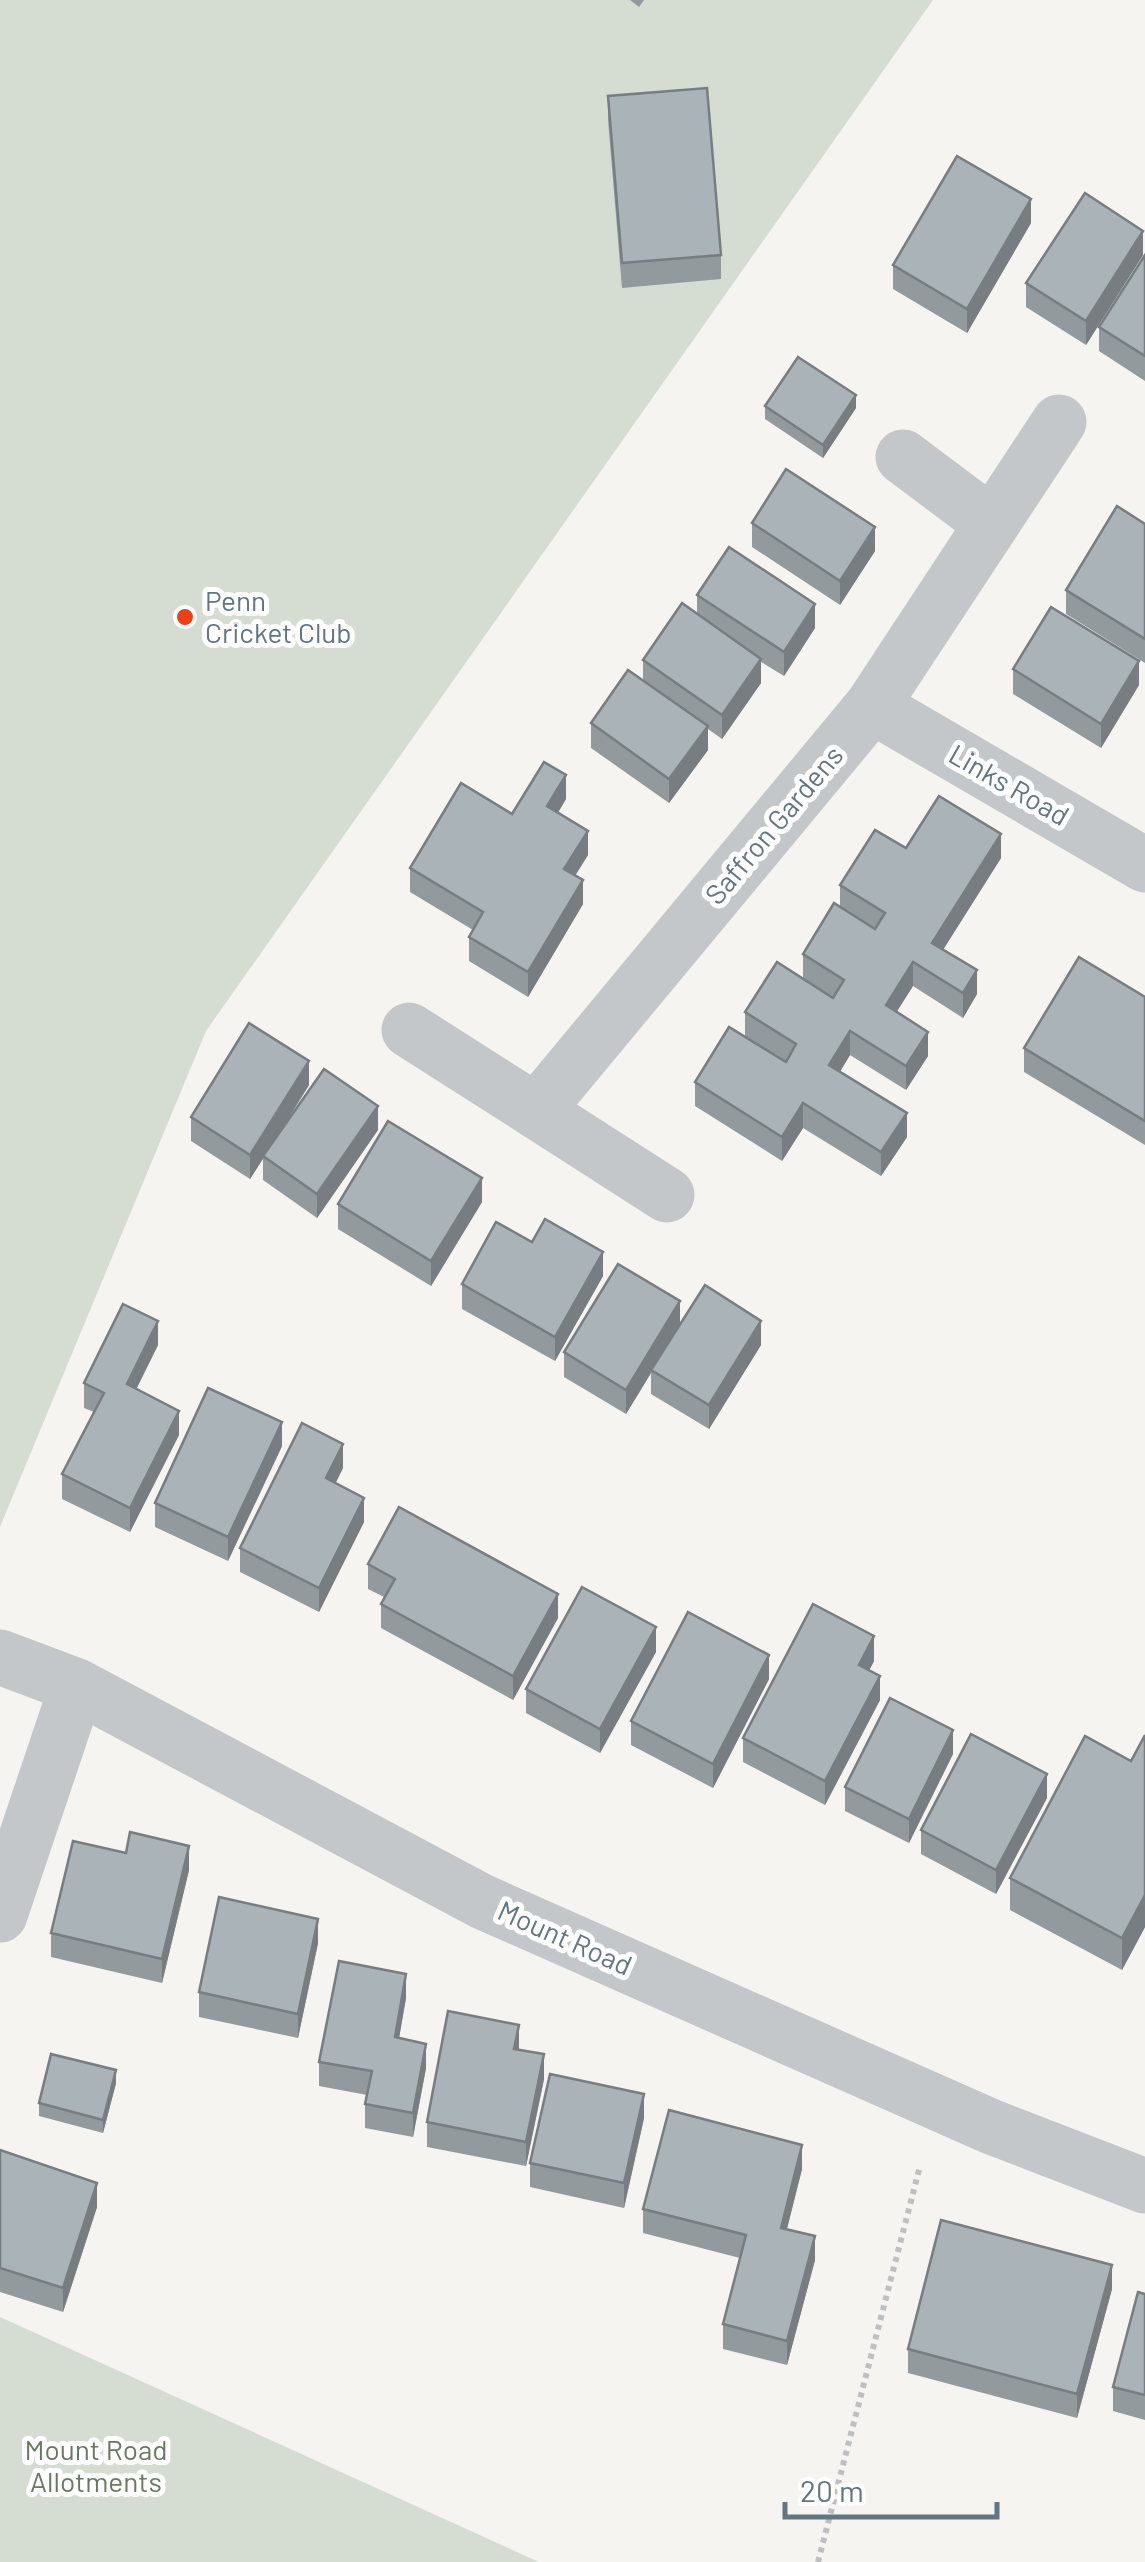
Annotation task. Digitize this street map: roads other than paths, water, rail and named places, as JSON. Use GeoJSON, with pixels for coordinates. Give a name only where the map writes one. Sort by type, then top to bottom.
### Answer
{"type":"FeatureCollection","features":[{"type":"Feature","properties":{"kind":"street","name":"Saffron Gardens"},"geometry":{"type":"LineString","coordinates":[[536,1111],[872,706],[1059,422]]}},
{"type":"Feature","properties":{"kind":"street"},"geometry":{"type":"LineString","coordinates":[[903,456],[991,523]]}},
{"type":"Feature","properties":{"kind":"street","name":"Links Road"},"geometry":{"type":"LineString","coordinates":[[872,706],[1145,865]]}},
{"type":"Feature","properties":{"kind":"street"},"geometry":{"type":"LineString","coordinates":[[409,1030],[667,1195]]}},
{"type":"Feature","properties":{"kind":"street","name":"Mount Road"},"geometry":{"type":"LineString","coordinates":[[0,1657],[77,1686],[483,1902],[936,2102],[1145,2186]]}},
{"type":"Feature","properties":{"kind":"street"},"geometry":{"type":"LineString","coordinates":[[0,1914],[77,1686]]}},
{"type":"Feature","properties":{"kind":"place","name":"Penn Cricket Club"},"geometry":{"type":"Point","coordinates":[185,617]}},
{"type":"Feature","properties":{"kind":"park label","name":"Mount Road Allotments"},"geometry":{"type":"Point","coordinates":[96,2466]}}]}
